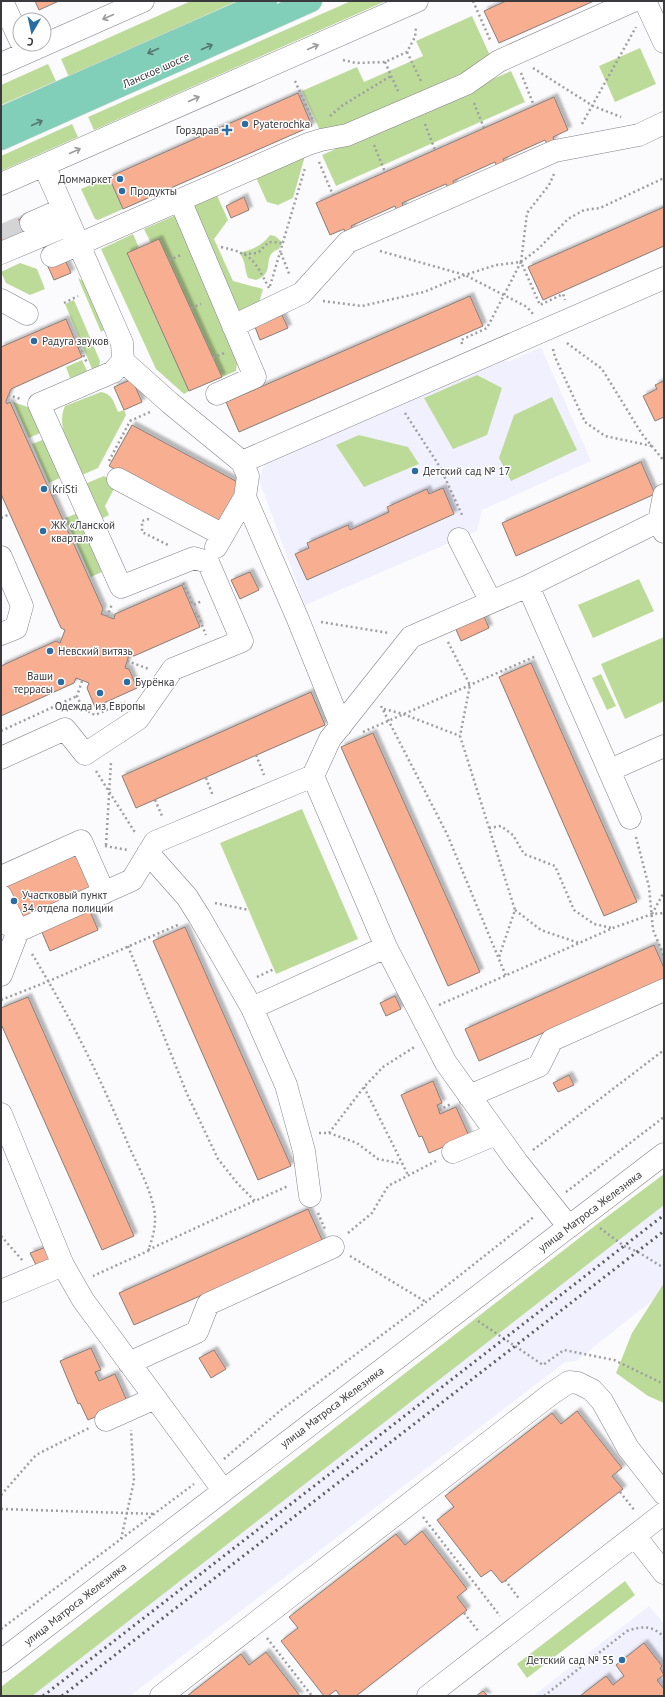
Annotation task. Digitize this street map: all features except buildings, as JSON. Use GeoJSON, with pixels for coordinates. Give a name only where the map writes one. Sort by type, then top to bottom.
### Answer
{"type":"FeatureCollection","features":[{"type":"Feature","properties":{"kind":"main road","name":"Ланское шоссе"},"geometry":{"type":"LineString","coordinates":[[1,118],[266,1]]}},
{"type":"Feature","properties":{"kind":"main road","name":"Ланское шоссе"},"geometry":{"type":"LineString","coordinates":[[1,139],[311,1]]}},
{"type":"Feature","properties":{"kind":"street"},"geometry":{"type":"LineString","coordinates":[[2,1],[12,24]]}},
{"type":"Feature","properties":{"kind":"street"},"geometry":{"type":"LineString","coordinates":[[52,35],[143,1]]}},
{"type":"Feature","properties":{"kind":"street"},"geometry":{"type":"LineString","coordinates":[[1,184],[417,1]]}},
{"type":"Feature","properties":{"kind":"street"},"geometry":{"type":"LineString","coordinates":[[52,256],[316,140],[347,135],[366,127],[466,84],[506,58],[642,3],[664,42]]}},
{"type":"Feature","properties":{"kind":"street"},"geometry":{"type":"LineString","coordinates":[[1,64],[15,52]]}},
{"type":"Feature","properties":{"kind":"street"},"geometry":{"type":"LineString","coordinates":[[233,326],[300,294],[348,242],[555,151],[639,135],[664,123]]}},
{"type":"Feature","properties":{"kind":"street"},"geometry":{"type":"LineString","coordinates":[[44,165],[122,344],[123,361],[170,403],[242,462],[248,476],[245,497],[208,562]]}},
{"type":"Feature","properties":{"kind":"street"},"geometry":{"type":"LineString","coordinates":[[180,200],[255,378],[216,394]]}},
{"type":"Feature","properties":{"kind":"street"},"geometry":{"type":"LineString","coordinates":[[30,223],[67,216]]}},
{"type":"Feature","properties":{"kind":"street"},"geometry":{"type":"LineString","coordinates":[[1,253],[67,216]]}},
{"type":"Feature","properties":{"kind":"street"},"geometry":{"type":"LineString","coordinates":[[242,462],[664,278]]}},
{"type":"Feature","properties":{"kind":"street"},"geometry":{"type":"LineString","coordinates":[[1,300],[26,314]]}},
{"type":"Feature","properties":{"kind":"street"},"geometry":{"type":"LineString","coordinates":[[123,361],[113,372],[39,404],[121,587],[194,558],[208,562]]}},
{"type":"Feature","properties":{"kind":"street"},"geometry":{"type":"LineString","coordinates":[[113,472],[223,535]]}},
{"type":"Feature","properties":{"kind":"street"},"geometry":{"type":"LineString","coordinates":[[9,926],[104,892],[132,880],[155,842],[313,776],[335,733],[411,637],[661,526],[664,495]]}},
{"type":"Feature","properties":{"kind":"street"},"geometry":{"type":"LineString","coordinates":[[245,497],[297,618],[335,733]]}},
{"type":"Feature","properties":{"kind":"street"},"geometry":{"type":"LineString","coordinates":[[460,538],[491,602]]}},
{"type":"Feature","properties":{"kind":"street"},"geometry":{"type":"LineString","coordinates":[[1,557],[22,606],[16,628],[1,634]]}},
{"type":"Feature","properties":{"kind":"street"},"geometry":{"type":"LineString","coordinates":[[1,758],[65,729],[85,754],[138,719],[173,669],[242,641],[208,562]]}},
{"type":"Feature","properties":{"kind":"street"},"geometry":{"type":"LineString","coordinates":[[528,586],[630,818]]}},
{"type":"Feature","properties":{"kind":"street"},"geometry":{"type":"LineString","coordinates":[[610,770],[664,746]]}},
{"type":"Feature","properties":{"kind":"street"},"geometry":{"type":"LineString","coordinates":[[313,776],[386,947],[419,1014],[446,1063],[496,1134],[569,1227]]}},
{"type":"Feature","properties":{"kind":"street"},"geometry":{"type":"LineString","coordinates":[[1,877],[81,841],[104,892]]}},
{"type":"Feature","properties":{"kind":"street"},"geometry":{"type":"LineString","coordinates":[[148,853],[187,897],[252,1008],[286,1085],[304,1150],[309,1187]]}},
{"type":"Feature","properties":{"kind":"street"},"geometry":{"type":"LineString","coordinates":[[1,896],[9,926],[1,975]]}},
{"type":"Feature","properties":{"kind":"street"},"geometry":{"type":"LineString","coordinates":[[252,1008],[386,947]]}},
{"type":"Feature","properties":{"kind":"street"},"geometry":{"type":"LineString","coordinates":[[469,1096],[539,1066],[552,1040],[664,990]]}},
{"type":"Feature","properties":{"kind":"street"},"geometry":{"type":"LineString","coordinates":[[1,1114],[63,1265],[83,1300],[223,1490]]}},
{"type":"Feature","properties":{"kind":"street"},"geometry":{"type":"LineString","coordinates":[[453,1152],[496,1134]]}},
{"type":"Feature","properties":{"kind":"street","name":"улица Матроса Железняка"},"geometry":{"type":"LineString","coordinates":[[1,1661],[664,1154]]}},
{"type":"Feature","properties":{"kind":"street"},"geometry":{"type":"LineString","coordinates":[[129,1363],[197,1332],[208,1304],[333,1247]]}},
{"type":"Feature","properties":{"kind":"street"},"geometry":{"type":"LineString","coordinates":[[1,1292],[63,1265]]}},
{"type":"Feature","properties":{"kind":"street"},"geometry":{"type":"LineString","coordinates":[[161,1696],[563,1384],[569,1382],[578,1383],[592,1390],[602,1401],[628,1448],[664,1494]]}},
{"type":"Feature","properties":{"kind":"street"},"geometry":{"type":"LineString","coordinates":[[106,1420],[155,1398]]}},
{"type":"Feature","properties":{"kind":"street"},"geometry":{"type":"LineString","coordinates":[[428,1696],[637,1526],[664,1513]]}},
{"type":"Feature","properties":{"kind":"street"},"geometry":{"type":"LineString","coordinates":[[637,1526],[664,1573]]}},
{"type":"Feature","properties":{"kind":"path"},"geometry":{"type":"LineString","coordinates":[[473,1],[534,106]]}},
{"type":"Feature","properties":{"kind":"path"},"geometry":{"type":"LineString","coordinates":[[461,340],[487,328],[521,262],[528,213],[549,185],[567,149],[593,106],[642,3]]}},
{"type":"Feature","properties":{"kind":"path"},"geometry":{"type":"LineString","coordinates":[[416,27],[414,37],[407,52],[417,105],[435,150]]}},
{"type":"Feature","properties":{"kind":"path"},"geometry":{"type":"LineString","coordinates":[[343,60],[356,63],[385,62],[407,52]]}},
{"type":"Feature","properties":{"kind":"path"},"geometry":{"type":"LineString","coordinates":[[506,58],[593,106],[622,118]]}},
{"type":"Feature","properties":{"kind":"path"},"geometry":{"type":"LineString","coordinates":[[385,62],[391,76],[417,105]]}},
{"type":"Feature","properties":{"kind":"path"},"geometry":{"type":"LineString","coordinates":[[261,312],[309,155],[316,140],[343,105],[391,76]]}},
{"type":"Feature","properties":{"kind":"path"},"geometry":{"type":"LineString","coordinates":[[295,81],[316,140],[333,195]]}},
{"type":"Feature","properties":{"kind":"path"},"geometry":{"type":"LineString","coordinates":[[466,84],[484,128]]}},
{"type":"Feature","properties":{"kind":"path"},"geometry":{"type":"LineString","coordinates":[[366,127],[385,172]]}},
{"type":"Feature","properties":{"kind":"path"},"geometry":{"type":"LineString","coordinates":[[280,252],[300,294],[326,302],[362,306],[424,292],[465,275],[496,265],[521,262],[538,249],[568,219],[584,210],[600,208],[664,178]]}},
{"type":"Feature","properties":{"kind":"path"},"geometry":{"type":"LineString","coordinates":[[269,288],[255,262],[244,254],[258,253],[268,242],[274,241],[283,244]]}},
{"type":"Feature","properties":{"kind":"path"},"geometry":{"type":"LineString","coordinates":[[378,250],[465,275],[527,308],[548,329],[602,370],[642,434],[664,461]]}},
{"type":"Feature","properties":{"kind":"path"},"geometry":{"type":"LineString","coordinates":[[521,262],[540,305],[563,294],[573,318]]}},
{"type":"Feature","properties":{"kind":"path"},"geometry":{"type":"LineString","coordinates":[[64,303],[78,296]]}},
{"type":"Feature","properties":{"kind":"path"},"geometry":{"type":"LineString","coordinates":[[548,329],[555,357],[585,422],[605,436],[652,446]]}},
{"type":"Feature","properties":{"kind":"path"},"geometry":{"type":"LineString","coordinates":[[79,346],[88,366]]}},
{"type":"Feature","properties":{"kind":"path"},"geometry":{"type":"LineString","coordinates":[[403,408],[440,467],[463,517]]}},
{"type":"Feature","properties":{"kind":"path"},"geometry":{"type":"LineString","coordinates":[[113,472],[130,420],[152,411]]}},
{"type":"Feature","properties":{"kind":"path"},"geometry":{"type":"LineString","coordinates":[[1,518],[10,514]]}},
{"type":"Feature","properties":{"kind":"path"},"geometry":{"type":"LineString","coordinates":[[142,532],[174,548]]}},
{"type":"Feature","properties":{"kind":"path"},"geometry":{"type":"LineString","coordinates":[[176,586],[183,583],[193,605]]}},
{"type":"Feature","properties":{"kind":"path"},"geometry":{"type":"LineString","coordinates":[[107,617],[109,612]]}},
{"type":"Feature","properties":{"kind":"path"},"geometry":{"type":"LineString","coordinates":[[195,614],[197,613],[198,617]]}},
{"type":"Feature","properties":{"kind":"path"},"geometry":{"type":"LineString","coordinates":[[297,618],[411,637]]}},
{"type":"Feature","properties":{"kind":"path"},"geometry":{"type":"LineString","coordinates":[[445,622],[447,640],[470,685],[460,736],[515,910],[541,930],[579,943]]}},
{"type":"Feature","properties":{"kind":"path"},"geometry":{"type":"LineString","coordinates":[[335,733],[344,740],[555,647]]}},
{"type":"Feature","properties":{"kind":"path"},"geometry":{"type":"LineString","coordinates":[[1,732],[77,696],[82,681]]}},
{"type":"Feature","properties":{"kind":"path"},"geometry":{"type":"LineString","coordinates":[[366,694],[383,709],[403,714],[460,736]]}},
{"type":"Feature","properties":{"kind":"path"},"geometry":{"type":"LineString","coordinates":[[366,694],[383,709],[447,834],[506,976]]}},
{"type":"Feature","properties":{"kind":"path"},"geometry":{"type":"LineString","coordinates":[[106,854],[112,736]]}},
{"type":"Feature","properties":{"kind":"path"},"geometry":{"type":"LineString","coordinates":[[85,754],[148,853]]}},
{"type":"Feature","properties":{"kind":"path"},"geometry":{"type":"LineString","coordinates":[[630,818],[644,863],[654,930],[664,956]]}},
{"type":"Feature","properties":{"kind":"path"},"geometry":{"type":"LineString","coordinates":[[489,828],[501,826],[513,835],[524,854],[555,866],[574,910],[594,924],[613,928]]}},
{"type":"Feature","properties":{"kind":"path"},"geometry":{"type":"LineString","coordinates":[[81,841],[148,853]]}},
{"type":"Feature","properties":{"kind":"path"},"geometry":{"type":"LineString","coordinates":[[652,914],[664,892]]}},
{"type":"Feature","properties":{"kind":"path"},"geometry":{"type":"LineString","coordinates":[[187,897],[249,910]]}},
{"type":"Feature","properties":{"kind":"path"},"geometry":{"type":"LineString","coordinates":[[499,957],[515,910]]}},
{"type":"Feature","properties":{"kind":"path"},"geometry":{"type":"LineString","coordinates":[[419,1014],[613,928],[652,914],[664,914]]}},
{"type":"Feature","properties":{"kind":"path"},"geometry":{"type":"LineString","coordinates":[[1,1000],[49,981],[199,916]]}},
{"type":"Feature","properties":{"kind":"path"},"geometry":{"type":"LineString","coordinates":[[9,926],[49,981],[100,1082],[148,1189],[154,1210],[155,1231],[148,1251]]}},
{"type":"Feature","properties":{"kind":"path"},"geometry":{"type":"LineString","coordinates":[[128,946],[187,1094],[218,1159],[254,1201]]}},
{"type":"Feature","properties":{"kind":"path"},"geometry":{"type":"LineString","coordinates":[[329,1133],[364,1087],[383,1067],[431,1036]]}},
{"type":"Feature","properties":{"kind":"path"},"geometry":{"type":"LineString","coordinates":[[517,1162],[664,1050]]}},
{"type":"Feature","properties":{"kind":"path"},"geometry":{"type":"LineString","coordinates":[[364,1087],[408,1175]]}},
{"type":"Feature","properties":{"kind":"path"},"geometry":{"type":"LineString","coordinates":[[1,1629],[156,1514],[210,1472],[281,1410],[426,1302],[550,1204],[664,1117]]}},
{"type":"Feature","properties":{"kind":"path"},"geometry":{"type":"LineString","coordinates":[[299,1132],[329,1133],[357,1143],[378,1159],[403,1164]]}},
{"type":"Feature","properties":{"kind":"path"},"geometry":{"type":"LineString","coordinates":[[333,1247],[372,1213],[388,1186],[453,1152]]}},
{"type":"Feature","properties":{"kind":"path"},"geometry":{"type":"LineString","coordinates":[[74,1284],[254,1201],[309,1187],[333,1247],[426,1302]]}},
{"type":"Feature","properties":{"kind":"path"},"geometry":{"type":"LineString","coordinates":[[596,1225],[624,1246],[644,1255],[664,1268]]}},
{"type":"Feature","properties":{"kind":"path"},"geometry":{"type":"LineString","coordinates":[[1,1236],[37,1276]]}},
{"type":"Feature","properties":{"kind":"path"},"geometry":{"type":"LineString","coordinates":[[461,1309],[542,1364],[564,1350],[614,1360],[664,1384]]}},
{"type":"Feature","properties":{"kind":"path"},"geometry":{"type":"LineString","coordinates":[[121,1540],[134,1481],[132,1436],[128,1410]]}},
{"type":"Feature","properties":{"kind":"path"},"geometry":{"type":"LineString","coordinates":[[1,1495],[36,1455],[106,1420]]}},
{"type":"Feature","properties":{"kind":"path"},"geometry":{"type":"LineString","coordinates":[[620,1492],[637,1526]]}},
{"type":"Feature","properties":{"kind":"path"},"geometry":{"type":"LineString","coordinates":[[1,1509],[156,1514]]}},
{"type":"Feature","properties":{"kind":"path"},"geometry":{"type":"LineString","coordinates":[[419,1512],[504,1621]]}},
{"type":"Feature","properties":{"kind":"path"},"geometry":{"type":"LineString","coordinates":[[505,1580],[524,1605]]}},
{"type":"Feature","properties":{"kind":"path"},"geometry":{"type":"LineString","coordinates":[[464,1613],[483,1637]]}},
{"type":"Feature","properties":{"kind":"path"},"geometry":{"type":"LineString","coordinates":[[544,1696],[627,1631],[640,1627],[652,1628],[664,1637]]}},
{"type":"Feature","properties":{"kind":"path"},"geometry":{"type":"LineString","coordinates":[[263,1633],[312,1696]]}},
{"type":"Feature","properties":{"kind":"shaded area","name":"Детский сад № 17"},"geometry":{"type":"Polygon","coordinates":[[[541,347],[591,461],[482,510],[477,531],[305,605],[259,480],[265,462],[498,357],[508,362],[541,347]]]}},
{"type":"Feature","properties":{"kind":"shaded area"},"geometry":{"type":"Polygon","coordinates":[[[664,1181],[664,1291],[576,1361],[565,1362],[130,1696],[1,1696],[664,1181]]]}},
{"type":"Feature","properties":{"kind":"shaded area","name":"Детский сад № 55"},"geometry":{"type":"Polygon","coordinates":[[[649,1606],[664,1624],[664,1696],[533,1696],[649,1606]]]}},
{"type":"Feature","properties":{"kind":"green space"},"geometry":{"type":"Polygon","coordinates":[[[191,1],[237,1],[69,77],[61,59],[191,1]]]}},
{"type":"Feature","properties":{"kind":"green space"},"geometry":{"type":"Polygon","coordinates":[[[351,1],[386,1],[94,130],[88,117],[351,1]]]}},
{"type":"Feature","properties":{"kind":"green space"},"geometry":{"type":"Polygon","coordinates":[[[472,16],[492,60],[322,135],[302,91],[357,67],[364,82],[423,56],[416,41],[472,16]]]}},
{"type":"Feature","properties":{"kind":"green space"},"geometry":{"type":"Polygon","coordinates":[[[640,48],[656,84],[615,102],[599,66],[640,48]]]}},
{"type":"Feature","properties":{"kind":"green space"},"geometry":{"type":"Polygon","coordinates":[[[48,64],[56,81],[1,105],[1,85],[48,64]]]}},
{"type":"Feature","properties":{"kind":"green space"},"geometry":{"type":"Polygon","coordinates":[[[511,71],[525,102],[336,186],[322,155],[511,71]]]}},
{"type":"Feature","properties":{"kind":"green space"},"geometry":{"type":"Polygon","coordinates":[[[72,124],[78,137],[1,171],[1,156],[72,124]]]}},
{"type":"Feature","properties":{"kind":"green space"},"geometry":{"type":"Polygon","coordinates":[[[307,149],[293,198],[278,205],[267,202],[254,173],[307,149]]]}},
{"type":"Feature","properties":{"kind":"green space"},"geometry":{"type":"Polygon","coordinates":[[[109,177],[123,209],[98,220],[95,219],[81,189],[109,177]]]}},
{"type":"Feature","properties":{"kind":"green space"},"geometry":{"type":"Polygon","coordinates":[[[215,191],[228,220],[214,239],[233,281],[263,289],[257,310],[234,319],[185,203],[215,191]]]}},
{"type":"Feature","properties":{"kind":"green space"},"geometry":{"type":"Polygon","coordinates":[[[176,215],[238,356],[236,371],[222,377],[159,239],[151,243],[144,229],[176,215]]]}},
{"type":"Feature","properties":{"kind":"green space"},"geometry":{"type":"Polygon","coordinates":[[[133,234],[139,248],[127,254],[189,391],[184,394],[156,369],[101,249],[133,234]]]}},
{"type":"Feature","properties":{"kind":"green space"},"geometry":{"type":"Polygon","coordinates":[[[270,235],[275,236],[282,242],[279,249],[270,255],[266,273],[262,277],[256,280],[248,278],[243,259],[239,253],[256,247],[270,235]]]}},
{"type":"Feature","properties":{"kind":"green space"},"geometry":{"type":"Polygon","coordinates":[[[20,263],[37,269],[45,289],[30,295],[6,283],[1,272],[20,263]]]}},
{"type":"Feature","properties":{"kind":"green space"},"geometry":{"type":"Polygon","coordinates":[[[78,278],[83,281],[106,329],[101,332],[78,278]]]}},
{"type":"Feature","properties":{"kind":"green space"},"geometry":{"type":"Polygon","coordinates":[[[74,300],[100,361],[99,366],[92,369],[65,304],[74,300]]]}},
{"type":"Feature","properties":{"kind":"green space"},"geometry":{"type":"Polygon","coordinates":[[[82,360],[87,371],[70,378],[66,367],[82,360]]]}},
{"type":"Feature","properties":{"kind":"green space"},"geometry":{"type":"Polygon","coordinates":[[[477,375],[502,388],[487,435],[453,449],[424,398],[477,375]]]}},
{"type":"Feature","properties":{"kind":"green space"},"geometry":{"type":"Polygon","coordinates":[[[101,392],[110,397],[118,412],[124,410],[126,415],[98,468],[82,475],[66,441],[62,423],[62,414],[65,406],[101,392]]]}},
{"type":"Feature","properties":{"kind":"green space"},"geometry":{"type":"Polygon","coordinates":[[[552,397],[577,450],[511,481],[499,458],[514,415],[552,397]]]}},
{"type":"Feature","properties":{"kind":"green space"},"geometry":{"type":"Polygon","coordinates":[[[13,402],[31,408],[42,432],[29,438],[13,402]]]}},
{"type":"Feature","properties":{"kind":"green space"},"geometry":{"type":"Polygon","coordinates":[[[359,435],[408,447],[419,464],[364,487],[336,445],[359,435]]]}},
{"type":"Feature","properties":{"kind":"green space"},"geometry":{"type":"Polygon","coordinates":[[[45,439],[62,477],[49,483],[32,444],[45,439]]]}},
{"type":"Feature","properties":{"kind":"green space"},"geometry":{"type":"Polygon","coordinates":[[[104,476],[117,483],[105,506],[109,515],[101,519],[85,484],[104,476]]]}},
{"type":"Feature","properties":{"kind":"green space"},"geometry":{"type":"Polygon","coordinates":[[[78,513],[104,571],[91,577],[65,518],[78,513]]]}},
{"type":"Feature","properties":{"kind":"green space"},"geometry":{"type":"Polygon","coordinates":[[[639,579],[654,611],[593,638],[578,605],[639,579]]]}},
{"type":"Feature","properties":{"kind":"green space"},"geometry":{"type":"Polygon","coordinates":[[[664,637],[664,701],[625,719],[601,664],[664,637]]]}},
{"type":"Feature","properties":{"kind":"green space"},"geometry":{"type":"Polygon","coordinates":[[[601,674],[616,706],[607,710],[592,678],[601,674]]]}},
{"type":"Feature","properties":{"kind":"green space"},"geometry":{"type":"Polygon","coordinates":[[[302,809],[358,939],[276,974],[220,843],[302,809]]]}},
{"type":"Feature","properties":{"kind":"green space"},"geometry":{"type":"Polygon","coordinates":[[[664,1174],[664,1205],[32,1696],[1,1696],[1,1687],[596,1225],[664,1174]]]}},
{"type":"Feature","properties":{"kind":"green space"},"geometry":{"type":"Polygon","coordinates":[[[664,1283],[664,1403],[648,1396],[616,1373],[632,1333],[664,1283]]]}},
{"type":"Feature","properties":{"kind":"green space"},"geometry":{"type":"Polygon","coordinates":[[[625,1581],[635,1595],[527,1678],[517,1664],[625,1581]]]}},
{"type":"Feature","properties":{"kind":"tunnel"},"geometry":{"type":"LineString","coordinates":[[1,236],[31,223]]}},
{"type":"Feature","properties":{"kind":"railway"},"geometry":{"type":"LineString","coordinates":[[43,1696],[664,1215]]}},
{"type":"Feature","properties":{"kind":"railway"},"geometry":{"type":"LineString","coordinates":[[62,1696],[664,1231]]}},
{"type":"Feature","properties":{"kind":"place","name":"Pyaterochka"},"geometry":{"type":"Point","coordinates":[245,124]}},
{"type":"Feature","properties":{"kind":"place","name":"Горздрав"},"geometry":{"type":"Point","coordinates":[227,130]}},
{"type":"Feature","properties":{"kind":"place","name":"Доммаркет"},"geometry":{"type":"Point","coordinates":[120,179]}},
{"type":"Feature","properties":{"kind":"place","name":"Продукты"},"geometry":{"type":"Point","coordinates":[122,191]}},
{"type":"Feature","properties":{"kind":"place","name":"Радуга звуков"},"geometry":{"type":"Point","coordinates":[34,341]}},
{"type":"Feature","properties":{"kind":"place","name":"Детский сад № 17"},"geometry":{"type":"Point","coordinates":[415,471]}},
{"type":"Feature","properties":{"kind":"place","name":"KriSti"},"geometry":{"type":"Point","coordinates":[44,489]}},
{"type":"Feature","properties":{"kind":"place","name":"ЖК «Ланской квартал»"},"geometry":{"type":"Point","coordinates":[43,531]}},
{"type":"Feature","properties":{"kind":"place","name":"Невский витязь"},"geometry":{"type":"Point","coordinates":[50,651]}},
{"type":"Feature","properties":{"kind":"place","name":"Ваши террасы"},"geometry":{"type":"Point","coordinates":[61,682]}},
{"type":"Feature","properties":{"kind":"place","name":"Бурёнка"},"geometry":{"type":"Point","coordinates":[127,682]}},
{"type":"Feature","properties":{"kind":"place","name":"Одежда из Европы"},"geometry":{"type":"Point","coordinates":[100,693]}},
{"type":"Feature","properties":{"kind":"place","name":"Участковый пункт 34 отдела полиции"},"geometry":{"type":"Point","coordinates":[14,901]}},
{"type":"Feature","properties":{"kind":"place","name":"Детский сад № 55"},"geometry":{"type":"Point","coordinates":[622,1660]}}]}
